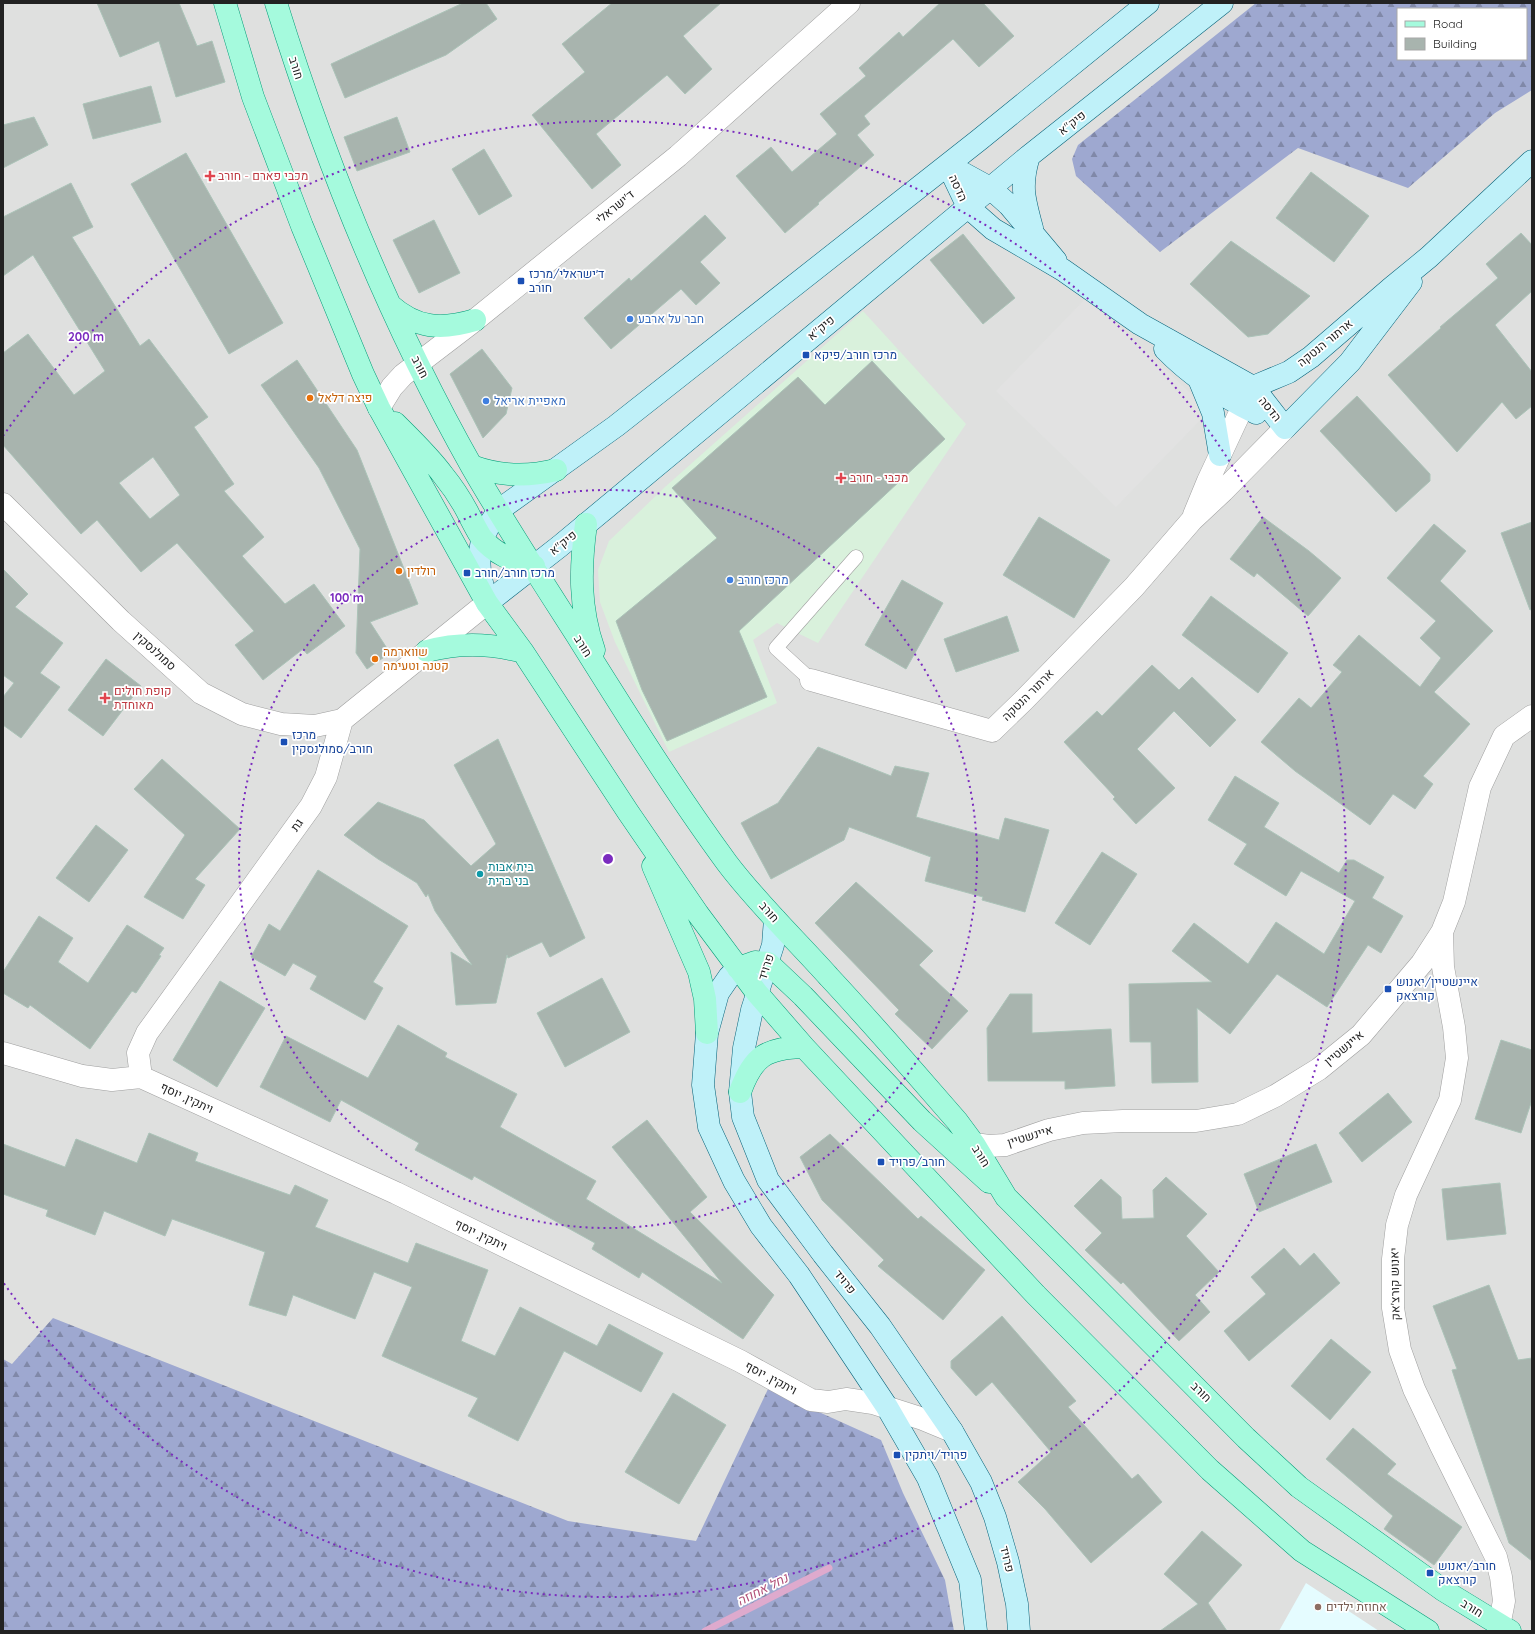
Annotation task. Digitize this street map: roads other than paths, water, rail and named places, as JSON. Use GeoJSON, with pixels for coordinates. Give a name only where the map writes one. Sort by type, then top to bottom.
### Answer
{"type":"FeatureCollection","features":[{"type":"Feature","properties":{"kind":"main road"},"geometry":{"type":"LineString","coordinates":[[225,3],[253,97],[302,226],[363,374],[379,408],[487,603],[523,652],[628,812],[698,914],[757,993],[804,1047],[1036,1295],[1210,1470],[1302,1551],[1428,1631]]}},
{"type":"Feature","properties":{"kind":"main road","name":"חורב"},"geometry":{"type":"LineString","coordinates":[[276,3],[299,77],[348,209],[390,305],[418,363],[472,466],[604,679],[679,795],[729,866],[952,1115],[974,1144],[1006,1197],[1246,1438],[1299,1487],[1443,1590],[1503,1629]]}},
{"type":"Feature","properties":{"kind":"main road"},"geometry":{"type":"LineString","coordinates":[[487,603],[480,577],[479,564],[482,538],[486,528],[499,510],[623,421],[948,165],[1148,3]]}},
{"type":"Feature","properties":{"kind":"main road","name":"פיק\"א"},"geometry":{"type":"LineString","coordinates":[[487,603],[586,524],[1029,156],[1222,3]]}},
{"type":"Feature","properties":{"kind":"main road"},"geometry":{"type":"LineString","coordinates":[[1029,156],[1024,173],[1023,186],[1026,208],[1033,232]]}},
{"type":"Feature","properties":{"kind":"main road","name":"ארתור הנטקה"},"geometry":{"type":"LineString","coordinates":[[1243,406],[1253,387],[1289,372],[1311,357],[1429,257],[1532,161]]}},
{"type":"Feature","properties":{"kind":"main road","name":"הדסה"},"geometry":{"type":"LineString","coordinates":[[948,165],[990,188],[1009,205],[1033,232],[1063,270]]}},
{"type":"Feature","properties":{"kind":"main road","name":"הדסה"},"geometry":{"type":"LineString","coordinates":[[948,165],[968,207],[993,229],[1063,270],[1140,324],[1253,387],[1285,428]]}},
{"type":"Feature","properties":{"kind":"main road","name":"ארתור הנטקה"},"geometry":{"type":"LineString","coordinates":[[1285,428],[1350,362],[1429,257]]}},
{"type":"Feature","properties":{"kind":"main road"},"geometry":{"type":"LineString","coordinates":[[390,305],[408,318],[434,326],[445,327],[475,320]]}},
{"type":"Feature","properties":{"kind":"main road","name":"הדסה"},"geometry":{"type":"LineString","coordinates":[[1140,324],[1169,353],[1199,379],[1224,396],[1285,428]]}},
{"type":"Feature","properties":{"kind":"main road"},"geometry":{"type":"LineString","coordinates":[[1199,379],[1213,413],[1220,455]]}},
{"type":"Feature","properties":{"kind":"main road"},"geometry":{"type":"LineString","coordinates":[[379,408],[425,452],[462,502],[482,538],[495,550],[510,559],[521,564],[534,566]]}},
{"type":"Feature","properties":{"kind":"main road"},"geometry":{"type":"LineString","coordinates":[[472,466],[500,473],[522,475],[545,473],[556,470]]}},
{"type":"Feature","properties":{"kind":"main road"},"geometry":{"type":"LineString","coordinates":[[586,524],[581,566],[583,601],[592,643],[604,679]]}},
{"type":"Feature","properties":{"kind":"main road"},"geometry":{"type":"LineString","coordinates":[[427,651],[445,646],[480,644],[495,645],[523,652]]}},
{"type":"Feature","properties":{"kind":"main road"},"geometry":{"type":"LineString","coordinates":[[628,812],[697,966],[703,985],[707,1033],[703,1085],[709,1127],[734,1181],[761,1226],[799,1275],[888,1407],[928,1478],[970,1580],[976,1631]]}},
{"type":"Feature","properties":{"kind":"main road","name":"פרויד"},"geometry":{"type":"LineString","coordinates":[[775,919],[773,946],[757,993],[744,1048],[740,1092],[743,1117],[768,1180],[823,1254],[880,1326],[952,1431],[981,1482],[995,1517],[1008,1562],[1017,1604],[1020,1631]]}},
{"type":"Feature","properties":{"kind":"main road"},"geometry":{"type":"LineString","coordinates":[[707,1033],[718,992],[729,977],[738,968],[755,962],[768,963],[803,996],[922,1121],[1006,1197]]}},
{"type":"Feature","properties":{"kind":"main road"},"geometry":{"type":"LineString","coordinates":[[740,1092],[751,1067],[757,1060],[776,1050],[804,1047]]}},
{"type":"Feature","properties":{"kind":"street","name":"ד'ישראלי"},"geometry":{"type":"LineString","coordinates":[[379,408],[392,387],[418,363],[475,320],[678,156],[849,3]]}},
{"type":"Feature","properties":{"kind":"street","name":"ארתור הנטקה"},"geometry":{"type":"LineString","coordinates":[[1192,520],[1201,495],[1243,406]]}},
{"type":"Feature","properties":{"kind":"street","name":"ארתור הנטקה"},"geometry":{"type":"LineString","coordinates":[[811,680],[992,731],[1134,587],[1192,520],[1224,491],[1285,428]]}},
{"type":"Feature","properties":{"kind":"street","name":"סמולנסקין"},"geometry":{"type":"LineString","coordinates":[[3,504],[121,621],[201,693],[242,714],[281,724],[315,726],[342,720]]}},
{"type":"Feature","properties":{"kind":"street"},"geometry":{"type":"LineString","coordinates":[[342,720],[487,603]]}},
{"type":"Feature","properties":{"kind":"street","name":"איינשטיין"},"geometry":{"type":"LineString","coordinates":[[974,1144],[989,1146],[1005,1145],[1049,1130],[1083,1123],[1123,1121],[1196,1121],[1238,1114],[1275,1096],[1312,1073],[1361,1035],[1422,963],[1442,932],[1454,902],[1480,787],[1504,736],[1532,716]]}},
{"type":"Feature","properties":{"kind":"street","name":"גת"},"geometry":{"type":"LineString","coordinates":[[141,1077],[138,1053],[147,1033],[311,806],[326,777],[342,720]]}},
{"type":"Feature","properties":{"kind":"street","name":"יאנוש קורצ'אק"},"geometry":{"type":"LineString","coordinates":[[1442,932],[1443,967],[1454,1027],[1457,1058],[1450,1100],[1406,1195],[1397,1225],[1393,1259],[1393,1308],[1400,1350],[1414,1389],[1496,1557],[1501,1577],[1504,1601],[1503,1629]]}},
{"type":"Feature","properties":{"kind":"street"},"geometry":{"type":"LineString","coordinates":[[3,1053],[82,1076],[112,1080],[141,1077]]}},
{"type":"Feature","properties":{"kind":"street","name":"ויתקין, יוסף"},"geometry":{"type":"LineString","coordinates":[[141,1077],[410,1200],[740,1361],[811,1400],[828,1402],[846,1399],[888,1407],[952,1431]]}},
{"type":"Feature","properties":{"kind":"lane"},"geometry":{"type":"LineString","coordinates":[[811,680],[776,648],[856,558]]}},
{"type":"Feature","properties":{"kind":"waterway","name":"נחל אחוזה"},"geometry":{"type":"LineString","coordinates":[[705,1631],[829,1568]]}},
{"type":"Feature","properties":{"kind":"place","name":"מכבי פארם - חורב"},"geometry":{"type":"Point","coordinates":[210,176]}},
{"type":"Feature","properties":{"kind":"place","name":"ד׳ישראלי/מרכז חורב"},"geometry":{"type":"Point","coordinates":[521,281]}},
{"type":"Feature","properties":{"kind":"place","name":"חבר על ארבע"},"geometry":{"type":"Point","coordinates":[630,319]}},
{"type":"Feature","properties":{"kind":"place","name":"מרכז חורב/פיקא"},"geometry":{"type":"Point","coordinates":[806,355]}},
{"type":"Feature","properties":{"kind":"place","name":"פיצה דלאל"},"geometry":{"type":"Point","coordinates":[310,398]}},
{"type":"Feature","properties":{"kind":"place","name":"מאפיית אריאל"},"geometry":{"type":"Point","coordinates":[486,401]}},
{"type":"Feature","properties":{"kind":"place","name":"מכבי - חורב"},"geometry":{"type":"Point","coordinates":[841,478]}},
{"type":"Feature","properties":{"kind":"place","name":"רולדין"},"geometry":{"type":"Point","coordinates":[399,571]}},
{"type":"Feature","properties":{"kind":"place","name":"מרכז חורב/חורב"},"geometry":{"type":"Point","coordinates":[467,573]}},
{"type":"Feature","properties":{"kind":"place","name":"מרכז חורב"},"geometry":{"type":"Point","coordinates":[730,580]}},
{"type":"Feature","properties":{"kind":"place","name":"שווארמה קטנה וטעימה"},"geometry":{"type":"Point","coordinates":[375,659]}},
{"type":"Feature","properties":{"kind":"place","name":"קופת חולים מאוחדת"},"geometry":{"type":"Point","coordinates":[105,698]}},
{"type":"Feature","properties":{"kind":"place","name":"מרכז חורב/סמולנסקין"},"geometry":{"type":"Point","coordinates":[284,742]}},
{"type":"Feature","properties":{"kind":"place","name":"בית אבות בני ברית"},"geometry":{"type":"Point","coordinates":[480,874]}},
{"type":"Feature","properties":{"kind":"place","name":"איינשטיין/יאנוש קורצאק"},"geometry":{"type":"Point","coordinates":[1388,989]}},
{"type":"Feature","properties":{"kind":"place","name":"חורב/פרויד"},"geometry":{"type":"Point","coordinates":[881,1162]}},
{"type":"Feature","properties":{"kind":"place","name":"פרויד/ויתקין"},"geometry":{"type":"Point","coordinates":[897,1455]}},
{"type":"Feature","properties":{"kind":"place","name":"חורב/יאנוש קורצאק"},"geometry":{"type":"Point","coordinates":[1430,1573]}},
{"type":"Feature","properties":{"kind":"place","name":"אחוזת ילדים"},"geometry":{"type":"Point","coordinates":[1318,1607]}}]}
